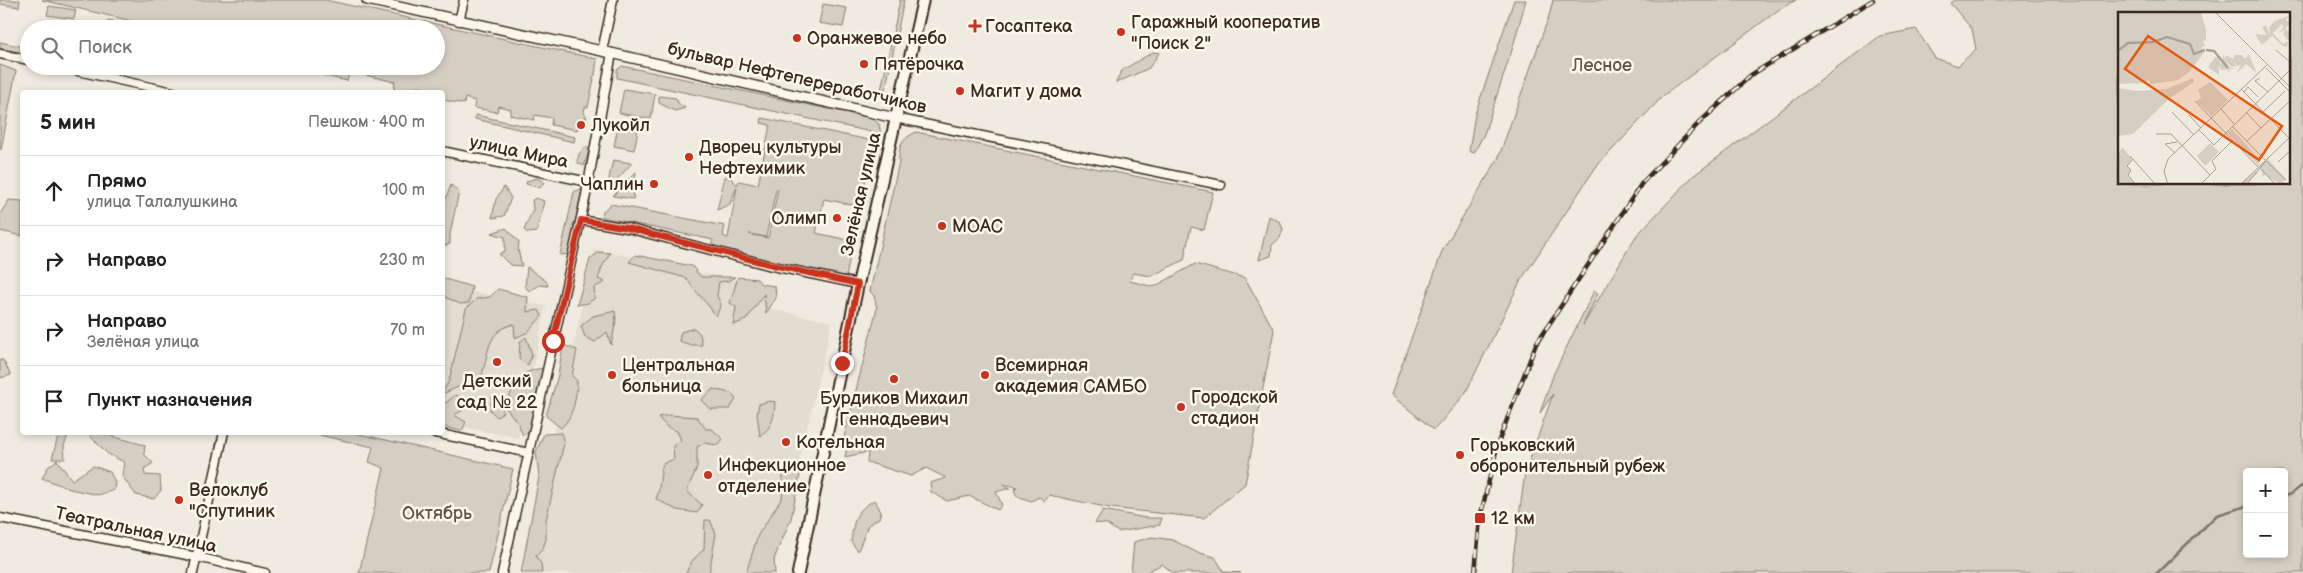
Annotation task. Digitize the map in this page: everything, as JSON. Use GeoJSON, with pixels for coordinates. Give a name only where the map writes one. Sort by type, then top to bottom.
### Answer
{"type":"FeatureCollection","features":[{"type":"Feature","properties":{"kind":"main road","name":"Зелёная улица"},"geometry":{"type":"LineString","coordinates":[[798,573],[858,284],[923,0]]}},
{"type":"Feature","properties":{"kind":"street","name":"бульвар Нефтепереработчиков"},"geometry":{"type":"LineString","coordinates":[[367,0],[607,52],[895,118],[1221,185]]}},
{"type":"Feature","properties":{"kind":"street"},"geometry":{"type":"LineString","coordinates":[[459,21],[464,0]]}},
{"type":"Feature","properties":{"kind":"street"},"geometry":{"type":"LineString","coordinates":[[502,573],[581,220],[607,52],[613,0]]}},
{"type":"Feature","properties":{"kind":"street"},"geometry":{"type":"LineString","coordinates":[[0,54],[20,58]]}},
{"type":"Feature","properties":{"kind":"street"},"geometry":{"type":"LineString","coordinates":[[96,75],[164,90]]}},
{"type":"Feature","properties":{"kind":"street","name":"улица Мира"},"geometry":{"type":"LineString","coordinates":[[445,152],[588,182]]}},
{"type":"Feature","properties":{"kind":"street"},"geometry":{"type":"LineString","coordinates":[[581,220],[627,228],[768,264],[858,284]]}},
{"type":"Feature","properties":{"kind":"street"},"geometry":{"type":"LineString","coordinates":[[193,573],[223,435]]}},
{"type":"Feature","properties":{"kind":"street"},"geometry":{"type":"LineString","coordinates":[[445,435],[529,453]]}},
{"type":"Feature","properties":{"kind":"street","name":"Театральная улица"},"geometry":{"type":"LineString","coordinates":[[0,518],[197,557],[265,573]]}},
{"type":"Feature","properties":{"kind":"shaded area"},"geometry":{"type":"Polygon","coordinates":[[[595,249],[774,289],[771,309],[832,322],[773,573],[523,573],[595,249]]]}},
{"type":"Feature","properties":{"kind":"shaded area","name":"Детский сад № 22"},"geometry":{"type":"Polygon","coordinates":[[[445,286],[546,306],[518,438],[445,423],[445,286]]]}},
{"type":"Feature","properties":{"kind":"green space"},"geometry":{"type":"Polygon","coordinates":[[[0,0],[20,0],[19,7],[0,4],[0,0]]]}},
{"type":"Feature","properties":{"kind":"green space"},"geometry":{"type":"Polygon","coordinates":[[[42,0],[325,0],[417,20],[128,20],[42,0]]]}},
{"type":"Feature","properties":{"kind":"green space"},"geometry":{"type":"Polygon","coordinates":[[[900,0],[904,0],[884,96],[880,95],[900,0]]]}},
{"type":"Feature","properties":{"kind":"green space"},"geometry":{"type":"Polygon","coordinates":[[[1514,0],[1526,0],[1512,50],[1484,134],[1474,153],[1469,151],[1475,114],[1514,0]]]}},
{"type":"Feature","properties":{"kind":"green space","name":"Лесное"},"geometry":{"type":"Polygon","coordinates":[[[1553,0],[1796,0],[1777,11],[1663,96],[1596,167],[1521,280],[1465,394],[1434,430],[1391,395],[1443,249],[1498,159],[1553,0]]]}},
{"type":"Feature","properties":{"kind":"green space"},"geometry":{"type":"Polygon","coordinates":[[[1954,0],[2303,0],[2303,573],[1511,573],[1525,473],[1553,394],[1540,413],[1554,373],[1594,291],[1598,293],[1583,325],[1636,236],[1693,176],[1880,36],[1916,29],[1935,58],[1958,66],[1976,49],[1972,29],[1950,3],[1954,0]]]}},
{"type":"Feature","properties":{"kind":"green space"},"geometry":{"type":"Polygon","coordinates":[[[823,4],[847,8],[843,27],[819,23],[823,4]]]}},
{"type":"Feature","properties":{"kind":"green space"},"geometry":{"type":"Polygon","coordinates":[[[49,6],[76,10],[74,19],[47,15],[49,6]]]}},
{"type":"Feature","properties":{"kind":"green space"},"geometry":{"type":"Polygon","coordinates":[[[445,26],[597,59],[588,107],[585,107],[584,112],[587,118],[583,118],[577,130],[551,125],[552,118],[535,115],[534,120],[510,115],[511,109],[498,106],[497,112],[474,108],[475,101],[465,98],[464,104],[445,100],[445,90],[430,90],[417,87],[416,90],[394,90],[395,82],[365,75],[445,75],[445,26]]]}},
{"type":"Feature","properties":{"kind":"green space"},"geometry":{"type":"Polygon","coordinates":[[[0,42],[20,46],[20,52],[0,48],[0,42]]]}},
{"type":"Feature","properties":{"kind":"green space"},"geometry":{"type":"Polygon","coordinates":[[[1153,52],[1159,53],[1149,68],[1116,83],[1121,71],[1153,52]]]}},
{"type":"Feature","properties":{"kind":"green space"},"geometry":{"type":"Polygon","coordinates":[[[0,65],[16,71],[1,150],[0,149],[0,65]]]}},
{"type":"Feature","properties":{"kind":"green space"},"geometry":{"type":"Polygon","coordinates":[[[622,66],[872,118],[879,124],[881,134],[617,78],[617,70],[622,66]]]}},
{"type":"Feature","properties":{"kind":"green space"},"geometry":{"type":"Polygon","coordinates":[[[321,75],[348,75],[347,81],[321,75]]]}},
{"type":"Feature","properties":{"kind":"green space"},"geometry":{"type":"Polygon","coordinates":[[[624,89],[655,94],[651,119],[619,113],[624,89]]]}},
{"type":"Feature","properties":{"kind":"green space"},"geometry":{"type":"Polygon","coordinates":[[[659,96],[676,98],[678,103],[685,108],[675,111],[659,103],[659,96]]]}},
{"type":"Feature","properties":{"kind":"green space"},"geometry":{"type":"Polygon","coordinates":[[[476,115],[575,137],[574,142],[475,119],[476,115]]]}},
{"type":"Feature","properties":{"kind":"green space"},"geometry":{"type":"Polygon","coordinates":[[[762,118],[874,141],[861,201],[857,201],[857,206],[824,199],[816,233],[848,240],[858,234],[851,250],[846,278],[725,251],[711,246],[713,240],[602,217],[603,211],[611,204],[725,226],[723,236],[728,238],[737,187],[730,204],[717,210],[725,176],[732,179],[737,185],[739,181],[758,185],[770,125],[761,123],[762,118]],[[776,189],[766,237],[749,234],[768,238],[778,189],[776,189]]]}},
{"type":"Feature","properties":{"kind":"green space"},"geometry":{"type":"Polygon","coordinates":[[[618,127],[638,131],[634,150],[614,146],[618,127]]]}},
{"type":"Feature","properties":{"kind":"green space","name":"Всемирная академия САМБО"},"geometry":{"type":"Polygon","coordinates":[[[916,132],[1213,192],[1204,230],[1191,227],[1184,260],[1151,276],[1133,273],[1130,281],[1154,287],[1195,264],[1245,278],[1274,330],[1245,484],[1204,518],[1110,508],[1049,495],[1045,501],[1039,497],[1031,501],[1017,496],[1014,490],[1017,487],[1003,484],[1010,488],[996,492],[1002,505],[998,510],[969,496],[947,501],[931,492],[930,483],[946,478],[926,468],[911,476],[867,462],[868,452],[845,457],[847,447],[843,441],[877,308],[874,296],[870,291],[899,162],[900,147],[907,137],[916,132]]]}},
{"type":"Feature","properties":{"kind":"green space"},"geometry":{"type":"Polygon","coordinates":[[[586,146],[589,150],[584,166],[577,162],[579,154],[586,146]]]}},
{"type":"Feature","properties":{"kind":"green space"},"geometry":{"type":"Polygon","coordinates":[[[613,160],[632,163],[606,192],[613,160]]]}},
{"type":"Feature","properties":{"kind":"green space"},"geometry":{"type":"Polygon","coordinates":[[[636,172],[633,199],[613,196],[636,172]]]}},
{"type":"Feature","properties":{"kind":"green space"},"geometry":{"type":"Polygon","coordinates":[[[537,178],[544,182],[540,188],[526,184],[527,181],[537,178]]]}},
{"type":"Feature","properties":{"kind":"green space"},"geometry":{"type":"Polygon","coordinates":[[[451,185],[459,192],[450,234],[450,244],[445,246],[445,201],[451,185]]]}},
{"type":"Feature","properties":{"kind":"green space"},"geometry":{"type":"Polygon","coordinates":[[[504,187],[511,198],[504,216],[492,218],[496,199],[504,187]]]}},
{"type":"Feature","properties":{"kind":"green space"},"geometry":{"type":"Polygon","coordinates":[[[581,189],[583,198],[578,222],[572,225],[578,230],[570,254],[560,255],[574,192],[581,189]]]}},
{"type":"Feature","properties":{"kind":"green space"},"geometry":{"type":"Polygon","coordinates":[[[536,198],[544,201],[537,232],[528,233],[524,230],[533,209],[532,200],[536,198]]]}},
{"type":"Feature","properties":{"kind":"green space"},"geometry":{"type":"Polygon","coordinates":[[[9,200],[20,201],[20,236],[0,231],[0,214],[9,200]]]}},
{"type":"Feature","properties":{"kind":"green space"},"geometry":{"type":"Polygon","coordinates":[[[1269,216],[1280,222],[1283,229],[1280,238],[1272,245],[1271,256],[1259,260],[1269,216]]]}},
{"type":"Feature","properties":{"kind":"green space"},"geometry":{"type":"Polygon","coordinates":[[[506,228],[519,242],[518,250],[522,266],[510,265],[499,254],[505,251],[505,237],[492,233],[506,228]]]}},
{"type":"Feature","properties":{"kind":"green space"},"geometry":{"type":"Polygon","coordinates":[[[599,252],[610,253],[598,279],[605,282],[594,288],[595,298],[588,303],[577,305],[590,259],[599,252]]]}},
{"type":"Feature","properties":{"kind":"green space"},"geometry":{"type":"Polygon","coordinates":[[[635,255],[692,266],[701,277],[735,277],[728,281],[719,282],[717,296],[721,305],[716,316],[686,278],[629,262],[635,255]]]}},
{"type":"Feature","properties":{"kind":"green space"},"geometry":{"type":"Polygon","coordinates":[[[527,267],[547,282],[548,286],[540,285],[529,291],[525,286],[527,267]]]}},
{"type":"Feature","properties":{"kind":"green space"},"geometry":{"type":"Polygon","coordinates":[[[738,277],[757,279],[761,284],[775,286],[776,298],[766,313],[764,294],[746,320],[733,325],[736,307],[730,303],[738,277]]]}},
{"type":"Feature","properties":{"kind":"green space"},"geometry":{"type":"Polygon","coordinates":[[[445,279],[472,287],[469,303],[460,304],[445,297],[445,279]]]}},
{"type":"Feature","properties":{"kind":"green space"},"geometry":{"type":"Polygon","coordinates":[[[498,289],[528,297],[527,312],[539,310],[542,316],[528,332],[515,338],[514,324],[496,334],[488,349],[477,386],[471,381],[445,393],[466,309],[476,299],[490,297],[498,289]]]}},
{"type":"Feature","properties":{"kind":"green space"},"geometry":{"type":"Polygon","coordinates":[[[615,311],[616,321],[611,345],[607,332],[595,342],[585,337],[581,326],[593,316],[615,311]]]}},
{"type":"Feature","properties":{"kind":"green space"},"geometry":{"type":"Polygon","coordinates":[[[694,328],[700,334],[702,345],[691,345],[679,341],[681,332],[694,328]]]}},
{"type":"Feature","properties":{"kind":"green space"},"geometry":{"type":"Polygon","coordinates":[[[526,337],[532,354],[528,365],[519,359],[520,342],[526,337]]]}},
{"type":"Feature","properties":{"kind":"green space"},"geometry":{"type":"Polygon","coordinates":[[[563,345],[577,350],[572,376],[577,381],[574,406],[569,419],[561,428],[546,416],[558,375],[563,345]]]}},
{"type":"Feature","properties":{"kind":"green space"},"geometry":{"type":"Polygon","coordinates":[[[0,360],[3,360],[11,375],[0,378],[0,360]]]}},
{"type":"Feature","properties":{"kind":"green space"},"geometry":{"type":"Polygon","coordinates":[[[544,368],[533,426],[523,436],[518,423],[506,408],[514,386],[522,376],[528,372],[544,368]]]}},
{"type":"Feature","properties":{"kind":"green space"},"geometry":{"type":"Polygon","coordinates":[[[713,389],[730,393],[736,399],[730,409],[710,409],[701,400],[713,389]]]}},
{"type":"Feature","properties":{"kind":"green space"},"geometry":{"type":"Polygon","coordinates":[[[455,395],[464,398],[469,404],[465,409],[454,415],[466,422],[462,431],[445,427],[446,403],[455,395]]]}},
{"type":"Feature","properties":{"kind":"green space"},"geometry":{"type":"Polygon","coordinates":[[[492,397],[502,406],[503,412],[497,417],[490,410],[492,397]]]}},
{"type":"Feature","properties":{"kind":"green space"},"geometry":{"type":"Polygon","coordinates":[[[769,401],[775,402],[773,417],[768,429],[760,436],[757,414],[759,404],[769,401]]]}},
{"type":"Feature","properties":{"kind":"green space"},"geometry":{"type":"Polygon","coordinates":[[[669,415],[697,417],[706,429],[712,429],[723,439],[718,445],[704,443],[697,447],[697,467],[687,491],[702,505],[697,513],[677,510],[656,499],[663,464],[674,459],[673,446],[681,440],[677,431],[667,427],[658,417],[669,415]]]}},
{"type":"Feature","properties":{"kind":"green space"},"geometry":{"type":"Polygon","coordinates":[[[561,433],[564,443],[546,520],[546,540],[542,550],[536,556],[541,564],[542,573],[521,573],[539,477],[536,452],[544,434],[561,433]]]}},
{"type":"Feature","properties":{"kind":"green space"},"geometry":{"type":"Polygon","coordinates":[[[58,435],[68,435],[64,446],[65,459],[52,459],[58,435]]]}},
{"type":"Feature","properties":{"kind":"green space"},"geometry":{"type":"Polygon","coordinates":[[[89,435],[107,435],[145,445],[144,454],[153,463],[144,469],[145,475],[160,476],[161,490],[154,499],[136,495],[122,476],[124,462],[108,454],[89,435]]]}},
{"type":"Feature","properties":{"kind":"green space","name":"Октябрь"},"geometry":{"type":"Polygon","coordinates":[[[319,435],[364,435],[513,469],[489,573],[359,573],[384,468],[369,462],[373,447],[319,435]]]}},
{"type":"Feature","properties":{"kind":"green space"},"geometry":{"type":"Polygon","coordinates":[[[57,460],[72,480],[93,466],[110,472],[115,482],[114,490],[98,495],[70,489],[42,478],[48,467],[57,460]]]}},
{"type":"Feature","properties":{"kind":"green space"},"geometry":{"type":"Polygon","coordinates":[[[789,467],[801,470],[791,519],[774,559],[775,573],[746,573],[758,535],[782,498],[783,476],[789,467]]]}},
{"type":"Feature","properties":{"kind":"green space"},"geometry":{"type":"Polygon","coordinates":[[[875,500],[881,512],[879,518],[868,525],[858,551],[851,542],[854,522],[859,512],[875,500]]]}},
{"type":"Feature","properties":{"kind":"green space"},"geometry":{"type":"Polygon","coordinates":[[[1103,510],[1146,518],[1161,518],[1160,525],[1118,532],[1107,524],[1095,523],[1103,510]]]}},
{"type":"Feature","properties":{"kind":"green space"},"geometry":{"type":"Polygon","coordinates":[[[705,520],[710,520],[716,534],[709,573],[686,573],[692,561],[704,549],[705,520]]]}},
{"type":"Feature","properties":{"kind":"green space"},"geometry":{"type":"Polygon","coordinates":[[[1152,537],[1173,540],[1196,552],[1215,557],[1224,572],[1241,573],[1173,573],[1162,564],[1145,573],[1131,573],[1134,542],[1152,537]]]}},
{"type":"Feature","properties":{"kind":"waterway"},"geometry":{"type":"LineString","coordinates":[[2288,495],[2303,485]]}},
{"type":"Feature","properties":{"kind":"waterway"},"geometry":{"type":"LineString","coordinates":[[2157,573],[2217,515],[2243,507]]}},
{"type":"Feature","properties":{"kind":"railway"},"geometry":{"type":"LineString","coordinates":[[1475,573],[1480,518],[1498,443],[1536,344],[1642,183],[1698,124],[1751,75],[1873,0]]}},
{"type":"Feature","properties":{"kind":"place","name":"Госаптека"},"geometry":{"type":"Point","coordinates":[975,26]}},
{"type":"Feature","properties":{"kind":"place","name":"Гаражный кооператив \"Поиск 2\""},"geometry":{"type":"Point","coordinates":[1121,32]}},
{"type":"Feature","properties":{"kind":"place","name":"Оранжевое небо"},"geometry":{"type":"Point","coordinates":[797,38]}},
{"type":"Feature","properties":{"kind":"place","name":"Пятёрочка"},"geometry":{"type":"Point","coordinates":[864,64]}},
{"type":"Feature","properties":{"kind":"place","name":"Магит у дома"},"geometry":{"type":"Point","coordinates":[960,91]}},
{"type":"Feature","properties":{"kind":"place","name":"Лукойл"},"geometry":{"type":"Point","coordinates":[581,125]}},
{"type":"Feature","properties":{"kind":"place","name":"Дворец культуры Нефтехимик"},"geometry":{"type":"Point","coordinates":[689,157]}},
{"type":"Feature","properties":{"kind":"place","name":"Чаплин"},"geometry":{"type":"Point","coordinates":[654,184]}},
{"type":"Feature","properties":{"kind":"place","name":"Олимп"},"geometry":{"type":"Point","coordinates":[837,218]}},
{"type":"Feature","properties":{"kind":"place","name":"МОАС"},"geometry":{"type":"Point","coordinates":[942,226]}},
{"type":"Feature","properties":{"kind":"place","name":"Детский сад № 22"},"geometry":{"type":"Point","coordinates":[497,362]}},
{"type":"Feature","properties":{"kind":"place","name":"Центральная больница"},"geometry":{"type":"Point","coordinates":[612,375]}},
{"type":"Feature","properties":{"kind":"place","name":"Всемирная академия САМБО"},"geometry":{"type":"Point","coordinates":[985,375]}},
{"type":"Feature","properties":{"kind":"place","name":"Бурдиков Михаил Геннадьевич"},"geometry":{"type":"Point","coordinates":[894,379]}},
{"type":"Feature","properties":{"kind":"place","name":"Городской стадион"},"geometry":{"type":"Point","coordinates":[1181,407]}},
{"type":"Feature","properties":{"kind":"place","name":"Котельная"},"geometry":{"type":"Point","coordinates":[786,442]}},
{"type":"Feature","properties":{"kind":"place","name":"Горьковский оборонительный рубеж"},"geometry":{"type":"Point","coordinates":[1460,455]}},
{"type":"Feature","properties":{"kind":"place","name":"Инфекционное отделение"},"geometry":{"type":"Point","coordinates":[708,475]}},
{"type":"Feature","properties":{"kind":"place","name":"Велоклуб \"Спутиник"},"geometry":{"type":"Point","coordinates":[179,500]}},
{"type":"Feature","properties":{"kind":"place","name":"12 км"},"geometry":{"type":"Point","coordinates":[1480,518]}},
{"type":"Feature","properties":{"kind":"route"},"geometry":{"type":"LineString","coordinates":[[553,341],[581,220],[627,228],[768,264],[858,284],[842,363]]}}]}
